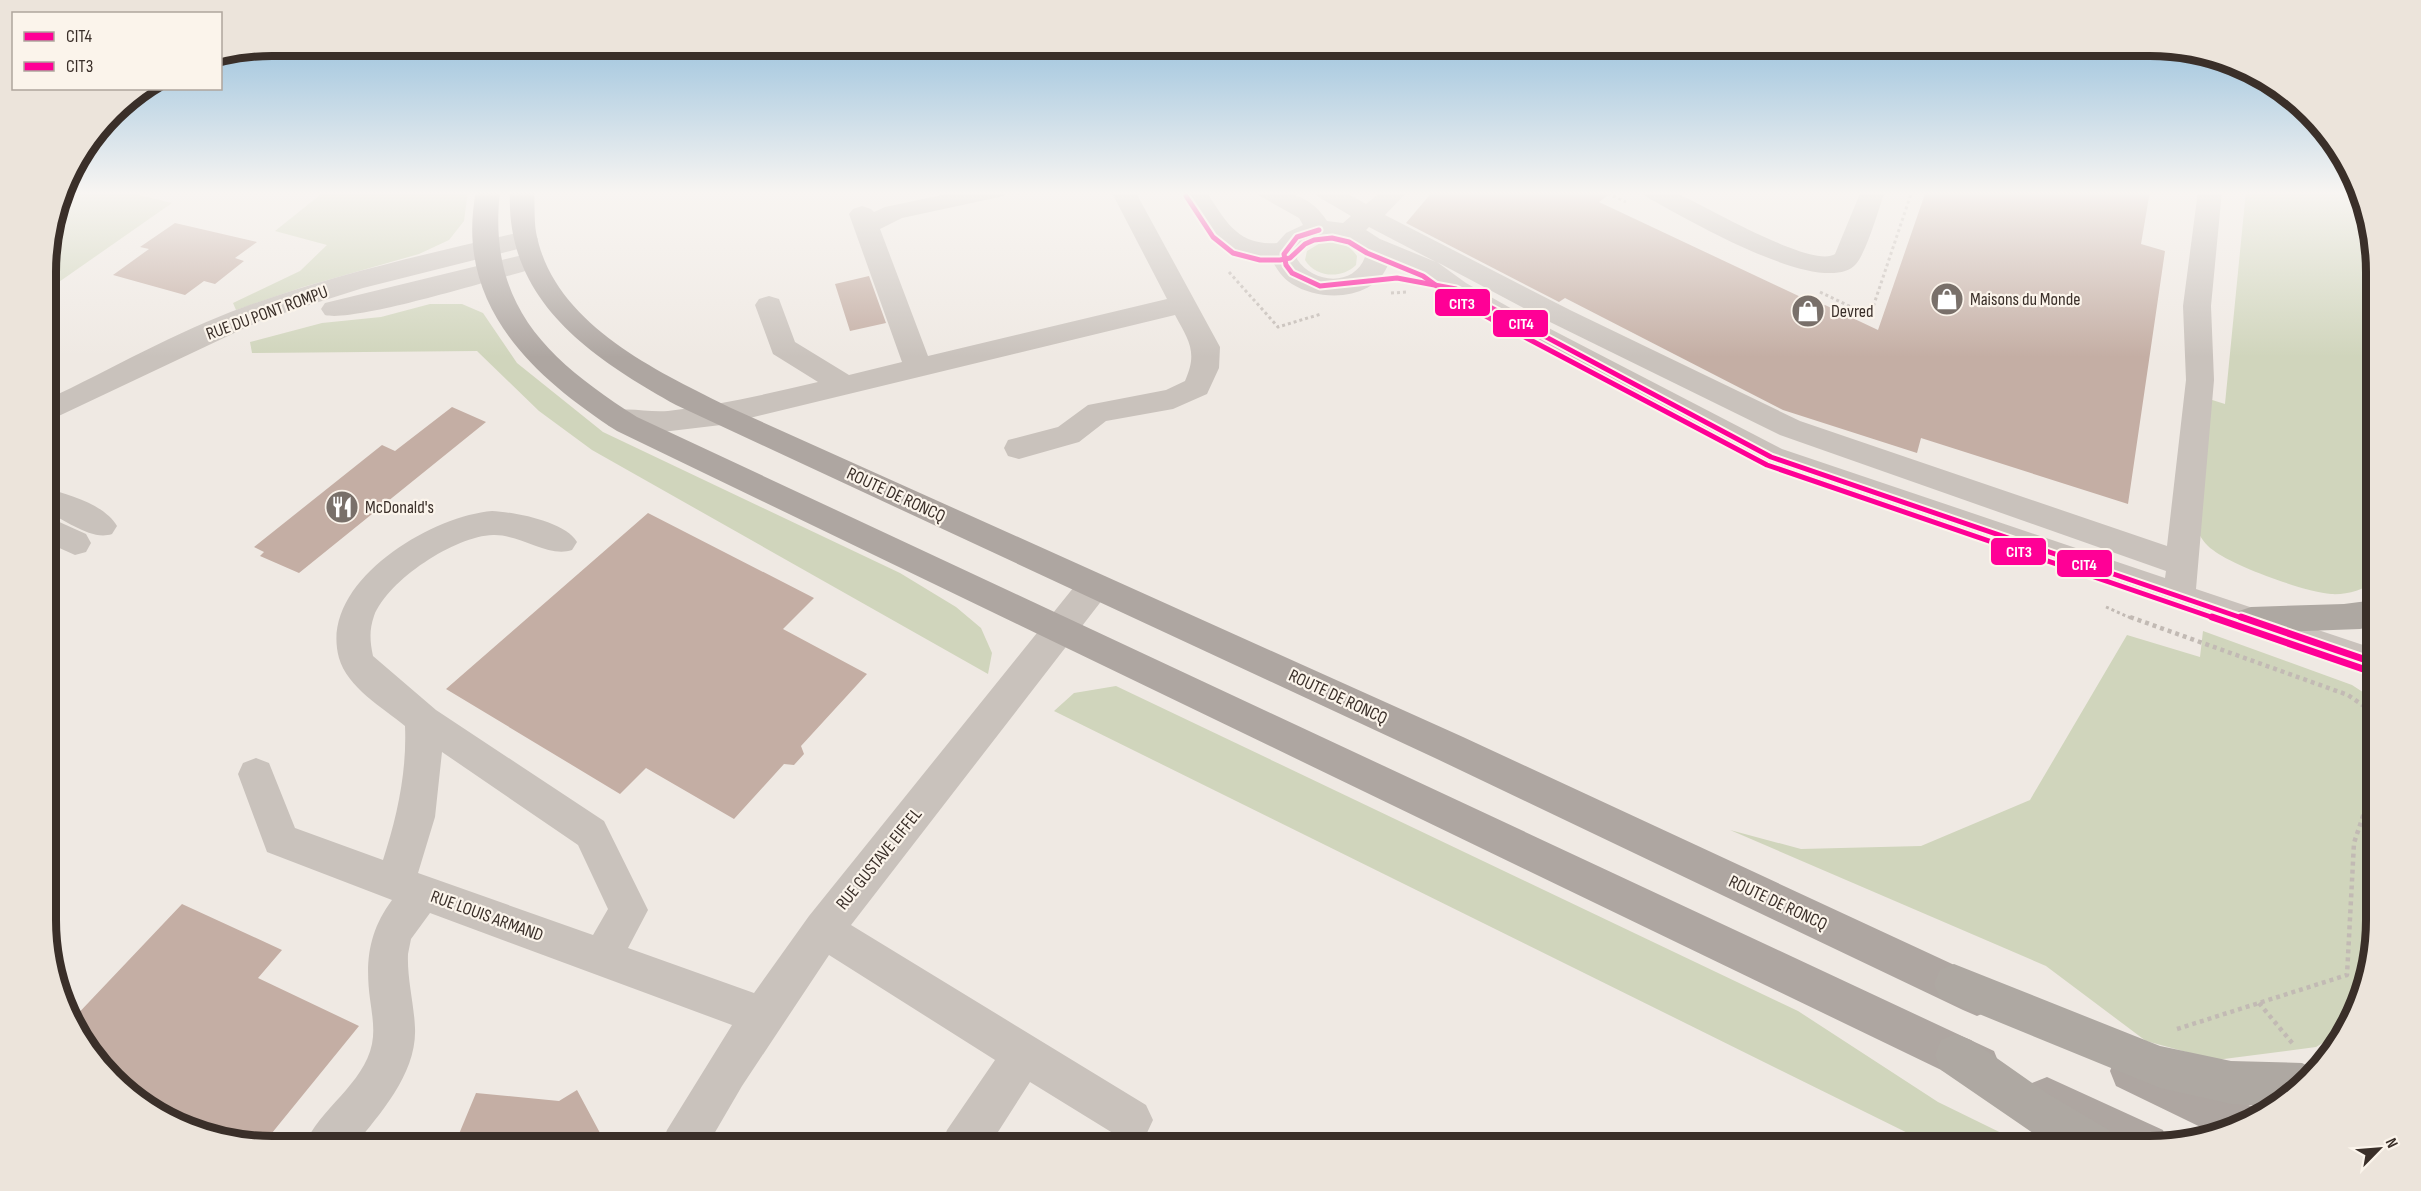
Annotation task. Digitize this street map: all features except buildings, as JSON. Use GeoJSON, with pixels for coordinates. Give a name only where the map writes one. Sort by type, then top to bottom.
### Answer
{"type":"FeatureCollection","features":[{"type":"Feature","properties":{"kind":"highway"},"geometry":{"type":"LineString","coordinates":[[2251,620],[2282,616],[2344,620],[2366,616]]}},
{"type":"Feature","properties":{"kind":"highway"},"geometry":{"type":"LineString","coordinates":[[1953,984],[2160,1067],[2187,1075],[2245,1085],[2299,1065]]}},
{"type":"Feature","properties":{"kind":"highway"},"geometry":{"type":"LineString","coordinates":[[1956,1055],[2033,1109],[2077,1136]]}},
{"type":"Feature","properties":{"kind":"main road"},"geometry":{"type":"LineString","coordinates":[[488,247],[489,260],[504,310],[528,346],[575,391],[619,419],[2126,1136]]}},
{"type":"Feature","properties":{"kind":"main road","name":"ROUTE DE RONCQ"},"geometry":{"type":"LineString","coordinates":[[528,247],[544,287],[568,316],[590,337],[650,378],[722,415],[1953,984],[2232,1119]]}},
{"type":"Feature","properties":{"kind":"street"},"geometry":{"type":"LineString","coordinates":[[874,247],[918,366]]}},
{"type":"Feature","properties":{"kind":"street"},"geometry":{"type":"LineString","coordinates":[[1019,448],[1068,435],[1098,412],[1173,399],[1197,387],[1205,368],[1206,347],[1154,247]]}},
{"type":"Feature","properties":{"kind":"street"},"geometry":{"type":"LineString","coordinates":[[1246,247],[1260,251],[1285,250]]}},
{"type":"Feature","properties":{"kind":"street"},"geometry":{"type":"LineString","coordinates":[[1289,247],[1285,250],[1284,259],[1287,268],[1306,282],[1335,287],[1362,281],[1399,278],[1436,282],[1456,289]]}},
{"type":"Feature","properties":{"kind":"street"},"geometry":{"type":"LineString","coordinates":[[1362,281],[1376,266],[1378,257],[1372,247]]}},
{"type":"Feature","properties":{"kind":"street"},"geometry":{"type":"LineString","coordinates":[[1375,247],[1427,268],[1456,289],[1771,457],[2366,660]]}},
{"type":"Feature","properties":{"kind":"street"},"geometry":{"type":"LineString","coordinates":[[1408,247],[1560,316],[1790,428],[2182,564]]}},
{"type":"Feature","properties":{"kind":"street"},"geometry":{"type":"LineString","coordinates":[[1770,247],[1811,263],[1832,266],[1847,258],[1851,247]]}},
{"type":"Feature","properties":{"kind":"street"},"geometry":{"type":"LineString","coordinates":[[2180,596],[2200,380],[2197,306],[2204,247]]}},
{"type":"Feature","properties":{"kind":"street","name":"RUE DU PONT ROMPU"},"geometry":{"type":"LineString","coordinates":[[56,407],[219,342],[528,250]]}},
{"type":"Feature","properties":{"kind":"street"},"geometry":{"type":"LineString","coordinates":[[619,419],[662,422],[722,415],[918,366],[1185,304]]}},
{"type":"Feature","properties":{"kind":"street"},"geometry":{"type":"LineString","coordinates":[[769,305],[783,347],[843,384]]}},
{"type":"Feature","properties":{"kind":"street"},"geometry":{"type":"LineString","coordinates":[[56,503],[81,513],[101,526]]}},
{"type":"Feature","properties":{"kind":"street"},"geometry":{"type":"LineString","coordinates":[[561,542],[536,531],[504,523],[483,524],[459,530],[429,543],[377,584],[361,605],[352,627],[351,645],[357,662],[368,677],[396,696],[423,720],[591,832],[628,910],[602,958]]}},
{"type":"Feature","properties":{"kind":"street"},"geometry":{"type":"LineString","coordinates":[[56,533],[75,543]]}},
{"type":"Feature","properties":{"kind":"street","name":"RUE GUSTAVE EIFFEL"},"geometry":{"type":"LineString","coordinates":[[689,1136],[761,1016],[823,929],[1094,586]]}},
{"type":"Feature","properties":{"kind":"street"},"geometry":{"type":"LineString","coordinates":[[334,1136],[370,1090],[391,1056],[394,1023],[385,968],[391,936],[408,888],[424,748],[423,720]]}},
{"type":"Feature","properties":{"kind":"street","name":"RUE LOUIS ARMAND"},"geometry":{"type":"LineString","coordinates":[[256,774],[280,840],[761,1016]]}},
{"type":"Feature","properties":{"kind":"street"},"geometry":{"type":"LineString","coordinates":[[823,929],[1131,1120]]}},
{"type":"Feature","properties":{"kind":"street"},"geometry":{"type":"LineString","coordinates":[[970,1136],[1024,1054]]}},
{"type":"Feature","properties":{"kind":"path"},"geometry":{"type":"LineString","coordinates":[[2170,1031],[2347,975],[2354,843],[2366,807]]}},
{"type":"Feature","properties":{"kind":"path"},"geometry":{"type":"LineString","coordinates":[[2259,1003],[2299,1065]]}},
{"type":"Feature","properties":{"kind":"green space"},"geometry":{"type":"Polygon","coordinates":[[[57,247],[110,247],[56,284],[57,247]]]}},
{"type":"Feature","properties":{"kind":"green space"},"geometry":{"type":"Polygon","coordinates":[[[325,247],[435,247],[419,254],[303,287],[236,310],[233,303],[300,271],[325,247]]]}},
{"type":"Feature","properties":{"kind":"green space"},"geometry":{"type":"Polygon","coordinates":[[[1314,247],[1347,247],[1357,256],[1356,265],[1344,273],[1322,273],[1305,260],[1307,251],[1314,247]]]}},
{"type":"Feature","properties":{"kind":"green space"},"geometry":{"type":"Polygon","coordinates":[[[2241,247],[2364,247],[2366,587],[2343,594],[2319,592],[2236,563],[2210,548],[2203,540],[2196,528],[2209,399],[2225,404],[2241,247]]]}},
{"type":"Feature","properties":{"kind":"green space"},"geometry":{"type":"Polygon","coordinates":[[[430,304],[462,304],[483,313],[517,363],[603,432],[900,573],[956,607],[981,628],[992,653],[988,674],[592,450],[539,411],[477,351],[252,353],[250,342],[322,323],[381,317],[430,304]]]}},
{"type":"Feature","properties":{"kind":"green space"},"geometry":{"type":"Polygon","coordinates":[[[2203,631],[2352,685],[2366,694],[2364,948],[2354,989],[2337,1028],[2330,1039],[2316,1047],[2216,1060],[2146,1041],[2046,966],[1730,830],[1801,849],[1921,846],[2030,800],[2127,635],[2200,657],[2203,631]]]}},
{"type":"Feature","properties":{"kind":"green space"},"geometry":{"type":"Polygon","coordinates":[[[1116,686],[1798,1011],[1938,1102],[2008,1136],[1914,1136],[1054,711],[1074,693],[1116,686]]]}},
{"type":"Feature","properties":{"kind":"transit line","name":"CIT3"},"geometry":{"type":"LineString","coordinates":[[1225,247],[1233,253],[1260,260],[1290,258],[1302,247]]}},
{"type":"Feature","properties":{"kind":"transit line","name":"CIT4"},"geometry":{"type":"LineString","coordinates":[[1290,247],[1284,254],[1286,265],[1292,273],[1320,286],[1397,278],[1456,289],[1771,457],[2366,660]]}},
{"type":"Feature","properties":{"kind":"transit line","name":"CIT3"},"geometry":{"type":"LineString","coordinates":[[1356,247],[1423,276],[1452,297],[1500,324],[1767,465],[2366,670]]}},
{"type":"Feature","properties":{"kind":"place","name":"Maisons du Monde"},"geometry":{"type":"Point","coordinates":[1947,299]}},
{"type":"Feature","properties":{"kind":"place","name":"Devred"},"geometry":{"type":"Point","coordinates":[1808,311]}},
{"type":"Feature","properties":{"kind":"place","name":"McDonald's"},"geometry":{"type":"Point","coordinates":[342,507]}}]}
